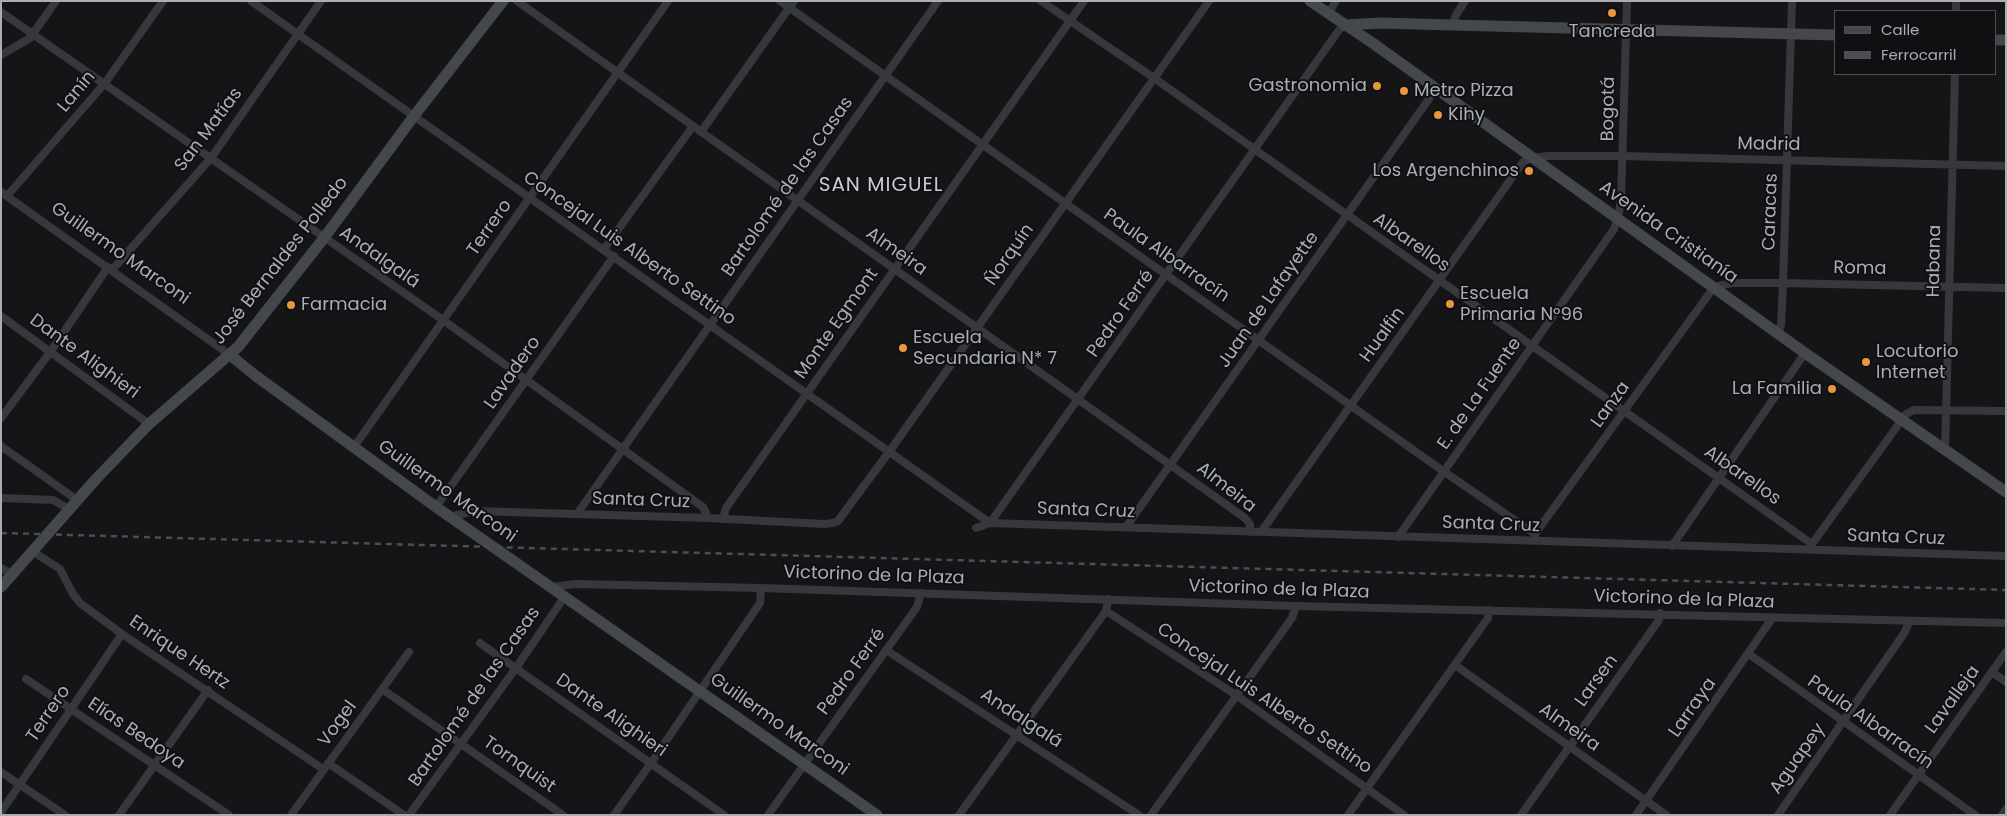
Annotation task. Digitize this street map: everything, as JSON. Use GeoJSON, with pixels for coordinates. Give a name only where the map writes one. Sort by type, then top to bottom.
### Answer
{"type":"FeatureCollection","features":[{"type":"Feature","properties":{"kind":"main road","name":"José Bernaldes Polledo"},"geometry":{"type":"LineString","coordinates":[[1,586],[77,500],[149,424],[230,355],[324,238],[414,116],[503,1]]}},
{"type":"Feature","properties":{"kind":"main road","name":"Avenida Cristianía"},"geometry":{"type":"LineString","coordinates":[[1310,1],[1778,333],[2006,492]]}},
{"type":"Feature","properties":{"kind":"main road"},"geometry":{"type":"LineString","coordinates":[[1345,25],[1381,23],[1834,35]]}},
{"type":"Feature","properties":{"kind":"main road","name":"Guillermo Marconi"},"geometry":{"type":"LineString","coordinates":[[230,355],[436,507],[877,815]]}},
{"type":"Feature","properties":{"kind":"street"},"geometry":{"type":"LineString","coordinates":[[1,55],[24,43],[33,34],[56,1]]}},
{"type":"Feature","properties":{"kind":"street","name":"Lanín"},"geometry":{"type":"LineString","coordinates":[[4,194],[105,83],[163,1]]}},
{"type":"Feature","properties":{"kind":"street","name":"Concejal Luis Alberto Settino"},"geometry":{"type":"LineString","coordinates":[[251,1],[990,523]]}},
{"type":"Feature","properties":{"kind":"street","name":"San Matías"},"geometry":{"type":"LineString","coordinates":[[1,418],[110,268],[211,158],[321,1]]}},
{"type":"Feature","properties":{"kind":"street","name":"Almeira"},"geometry":{"type":"LineString","coordinates":[[517,1],[1245,518],[1250,524],[1250,532]]}},
{"type":"Feature","properties":{"kind":"street","name":"Terrero"},"geometry":{"type":"LineString","coordinates":[[354,447],[668,1]]}},
{"type":"Feature","properties":{"kind":"street","name":"Paula Albarracín"},"geometry":{"type":"LineString","coordinates":[[780,1],[792,4],[885,76],[1260,340],[1535,538]]}},
{"type":"Feature","properties":{"kind":"street","name":"Bartolomé de las Casas"},"geometry":{"type":"LineString","coordinates":[[577,514],[796,200],[938,1]]}},
{"type":"Feature","properties":{"kind":"street","name":"Albarellos"},"geometry":{"type":"LineString","coordinates":[[1041,1],[1154,78],[1439,282],[1625,410],[1812,547]]}},
{"type":"Feature","properties":{"kind":"street","name":"Monte Egmont"},"geometry":{"type":"LineString","coordinates":[[723,519],[726,508],[1084,1]]}},
{"type":"Feature","properties":{"kind":"street","name":"Ñorquín"},"geometry":{"type":"LineString","coordinates":[[833,524],[842,517],[889,452],[1209,1]]}},
{"type":"Feature","properties":{"kind":"street"},"geometry":{"type":"LineString","coordinates":[[1328,14],[1336,1]]}},
{"type":"Feature","properties":{"kind":"street"},"geometry":{"type":"LineString","coordinates":[[1452,25],[1465,1]]}},
{"type":"Feature","properties":{"kind":"street","name":"Bogotá"},"geometry":{"type":"LineString","coordinates":[[1618,218],[1623,156],[1627,1]]}},
{"type":"Feature","properties":{"kind":"street","name":"Caracas"},"geometry":{"type":"LineString","coordinates":[[1778,333],[1781,325],[1783,283],[1792,1]]}},
{"type":"Feature","properties":{"kind":"street"},"geometry":{"type":"LineString","coordinates":[[701,132],[792,4]]}},
{"type":"Feature","properties":{"kind":"street","name":"Andalgalá"},"geometry":{"type":"LineString","coordinates":[[1,12],[443,320],[703,507],[708,518]]}},
{"type":"Feature","properties":{"kind":"street","name":"Pedro Ferré"},"geometry":{"type":"LineString","coordinates":[[990,523],[1339,30],[1345,25]]}},
{"type":"Feature","properties":{"kind":"street","name":"Habana"},"geometry":{"type":"LineString","coordinates":[[1945,450],[1955,75]]}},
{"type":"Feature","properties":{"kind":"street","name":"Juan de Lafayette"},"geometry":{"type":"LineString","coordinates":[[1126,527],[1436,89]]}},
{"type":"Feature","properties":{"kind":"street"},"geometry":{"type":"LineString","coordinates":[[604,250],[693,126]]}},
{"type":"Feature","properties":{"kind":"street","name":"Madrid"},"geometry":{"type":"LineString","coordinates":[[1531,158],[1549,156],[1623,156],[2006,166]]}},
{"type":"Feature","properties":{"kind":"street","name":"Hualfin"},"geometry":{"type":"LineString","coordinates":[[1261,532],[1523,162],[1531,158]]}},
{"type":"Feature","properties":{"kind":"street","name":"Guillermo Marconi"},"geometry":{"type":"LineString","coordinates":[[4,194],[230,355]]}},
{"type":"Feature","properties":{"kind":"street","name":"E. de La Fuente"},"geometry":{"type":"LineString","coordinates":[[1398,536],[1614,229],[1618,218]]}},
{"type":"Feature","properties":{"kind":"street","name":"Lavadero"},"geometry":{"type":"LineString","coordinates":[[436,507],[614,256]]}},
{"type":"Feature","properties":{"kind":"street","name":"Roma"},"geometry":{"type":"LineString","coordinates":[[1714,287],[1732,283],[1783,283],[2006,288]]}},
{"type":"Feature","properties":{"kind":"street","name":"Lanza"},"geometry":{"type":"LineString","coordinates":[[1535,538],[1714,287]]}},
{"type":"Feature","properties":{"kind":"street","name":"Dante Alighieri"},"geometry":{"type":"LineString","coordinates":[[1,316],[149,424]]}},
{"type":"Feature","properties":{"kind":"street"},"geometry":{"type":"LineString","coordinates":[[1672,546],[1805,352]]}},
{"type":"Feature","properties":{"kind":"street"},"geometry":{"type":"LineString","coordinates":[[1812,547],[1900,419],[1906,414],[1914,410],[2006,411]]}},
{"type":"Feature","properties":{"kind":"street"},"geometry":{"type":"LineString","coordinates":[[1,446],[77,500]]}},
{"type":"Feature","properties":{"kind":"street"},"geometry":{"type":"LineString","coordinates":[[1,498],[53,500],[69,509]]}},
{"type":"Feature","properties":{"kind":"street","name":"Santa Cruz"},"geometry":{"type":"LineString","coordinates":[[449,516],[474,511],[833,524]]}},
{"type":"Feature","properties":{"kind":"street","name":"Santa Cruz"},"geometry":{"type":"LineString","coordinates":[[976,528],[990,523],[1250,532],[1535,538],[1672,546],[1812,547],[2006,556]]}},
{"type":"Feature","properties":{"kind":"street","name":"Enrique Hertz"},"geometry":{"type":"LineString","coordinates":[[32,551],[60,569],[80,603],[122,634],[404,815]]}},
{"type":"Feature","properties":{"kind":"street"},"geometry":{"type":"LineString","coordinates":[[1,568],[12,574]]}},
{"type":"Feature","properties":{"kind":"street","name":"Victorino de la Plaza"},"geometry":{"type":"LineString","coordinates":[[552,587],[575,584],[762,588],[1296,606],[1660,613],[1909,622],[2006,623]]}},
{"type":"Feature","properties":{"kind":"street"},"geometry":{"type":"LineString","coordinates":[[614,815],[760,603],[762,588]]}},
{"type":"Feature","properties":{"kind":"street","name":"Pedro Ferré"},"geometry":{"type":"LineString","coordinates":[[768,815],[917,607],[921,593]]}},
{"type":"Feature","properties":{"kind":"street","name":"Bartolomé de las Casas"},"geometry":{"type":"LineString","coordinates":[[410,815],[516,668],[565,596]]}},
{"type":"Feature","properties":{"kind":"street"},"geometry":{"type":"LineString","coordinates":[[959,815],[1106,611],[1108,599]]}},
{"type":"Feature","properties":{"kind":"street"},"geometry":{"type":"LineString","coordinates":[[1151,815],[1292,618],[1296,606]]}},
{"type":"Feature","properties":{"kind":"street"},"geometry":{"type":"LineString","coordinates":[[1348,815],[1488,618],[1488,610]]}},
{"type":"Feature","properties":{"kind":"street","name":"Concejal Luis Alberto Settino"},"geometry":{"type":"LineString","coordinates":[[1106,611],[1236,695],[1404,815]]}},
{"type":"Feature","properties":{"kind":"street","name":"Larsen"},"geometry":{"type":"LineString","coordinates":[[1521,815],[1659,620],[1660,613]]}},
{"type":"Feature","properties":{"kind":"street","name":"Larraya"},"geometry":{"type":"LineString","coordinates":[[1636,815],[1773,617]]}},
{"type":"Feature","properties":{"kind":"street","name":"Aguapey"},"geometry":{"type":"LineString","coordinates":[[1778,815],[1905,632],[1909,622]]}},
{"type":"Feature","properties":{"kind":"street","name":"Terrero"},"geometry":{"type":"LineString","coordinates":[[1,812],[122,634]]}},
{"type":"Feature","properties":{"kind":"street","name":"Dante Alighieri"},"geometry":{"type":"LineString","coordinates":[[480,643],[724,815]]}},
{"type":"Feature","properties":{"kind":"street","name":"Andalgalá"},"geometry":{"type":"LineString","coordinates":[[886,650],[1139,815]]}},
{"type":"Feature","properties":{"kind":"street","name":"Vogel"},"geometry":{"type":"LineString","coordinates":[[291,815],[410,652]]}},
{"type":"Feature","properties":{"kind":"street","name":"Lavalleja"},"geometry":{"type":"LineString","coordinates":[[1890,815],[2006,652]]}},
{"type":"Feature","properties":{"kind":"street","name":"Paula Albarracín"},"geometry":{"type":"LineString","coordinates":[[1749,654],[1975,815]]}},
{"type":"Feature","properties":{"kind":"street","name":"Almeira"},"geometry":{"type":"LineString","coordinates":[[1455,665],[1666,815]]}},
{"type":"Feature","properties":{"kind":"street"},"geometry":{"type":"LineString","coordinates":[[1992,672],[2006,682]]}},
{"type":"Feature","properties":{"kind":"street","name":"Elías Bedoya"},"geometry":{"type":"LineString","coordinates":[[26,679],[229,815]]}},
{"type":"Feature","properties":{"kind":"street","name":"Tornquist"},"geometry":{"type":"LineString","coordinates":[[382,689],[563,815]]}},
{"type":"Feature","properties":{"kind":"street"},"geometry":{"type":"LineString","coordinates":[[119,815],[208,690]]}},
{"type":"Feature","properties":{"kind":"street"},"geometry":{"type":"LineString","coordinates":[[1,772],[65,815]]}},
{"type":"Feature","properties":{"kind":"street"},"geometry":{"type":"LineString","coordinates":[[2002,815],[2006,810]]}},
{"type":"Feature","properties":{"kind":"railway"},"geometry":{"type":"LineString","coordinates":[[1,533],[2006,590]]}},
{"type":"Feature","properties":{"kind":"place","name":"Tancreda"},"geometry":{"type":"Point","coordinates":[1612,13]}},
{"type":"Feature","properties":{"kind":"place","name":"Gastronomia"},"geometry":{"type":"Point","coordinates":[1377,86]}},
{"type":"Feature","properties":{"kind":"place","name":"Metro Pizza"},"geometry":{"type":"Point","coordinates":[1404,91]}},
{"type":"Feature","properties":{"kind":"place","name":"Kihy"},"geometry":{"type":"Point","coordinates":[1438,115]}},
{"type":"Feature","properties":{"kind":"place","name":"Los Argenchinos"},"geometry":{"type":"Point","coordinates":[1529,171]}},
{"type":"Feature","properties":{"kind":"place","name":"Escuela Primaria N°96"},"geometry":{"type":"Point","coordinates":[1450,304]}},
{"type":"Feature","properties":{"kind":"place","name":"Farmacia"},"geometry":{"type":"Point","coordinates":[291,305]}},
{"type":"Feature","properties":{"kind":"place","name":"Escuela Secundaria N* 7"},"geometry":{"type":"Point","coordinates":[903,348]}},
{"type":"Feature","properties":{"kind":"place","name":"Locutorio Internet"},"geometry":{"type":"Point","coordinates":[1866,362]}},
{"type":"Feature","properties":{"kind":"place","name":"La Familia"},"geometry":{"type":"Point","coordinates":[1832,389]}},
{"type":"Feature","properties":{"kind":"district","name":"SAN MIGUEL"},"geometry":{"type":"Point","coordinates":[881,186]}}]}
